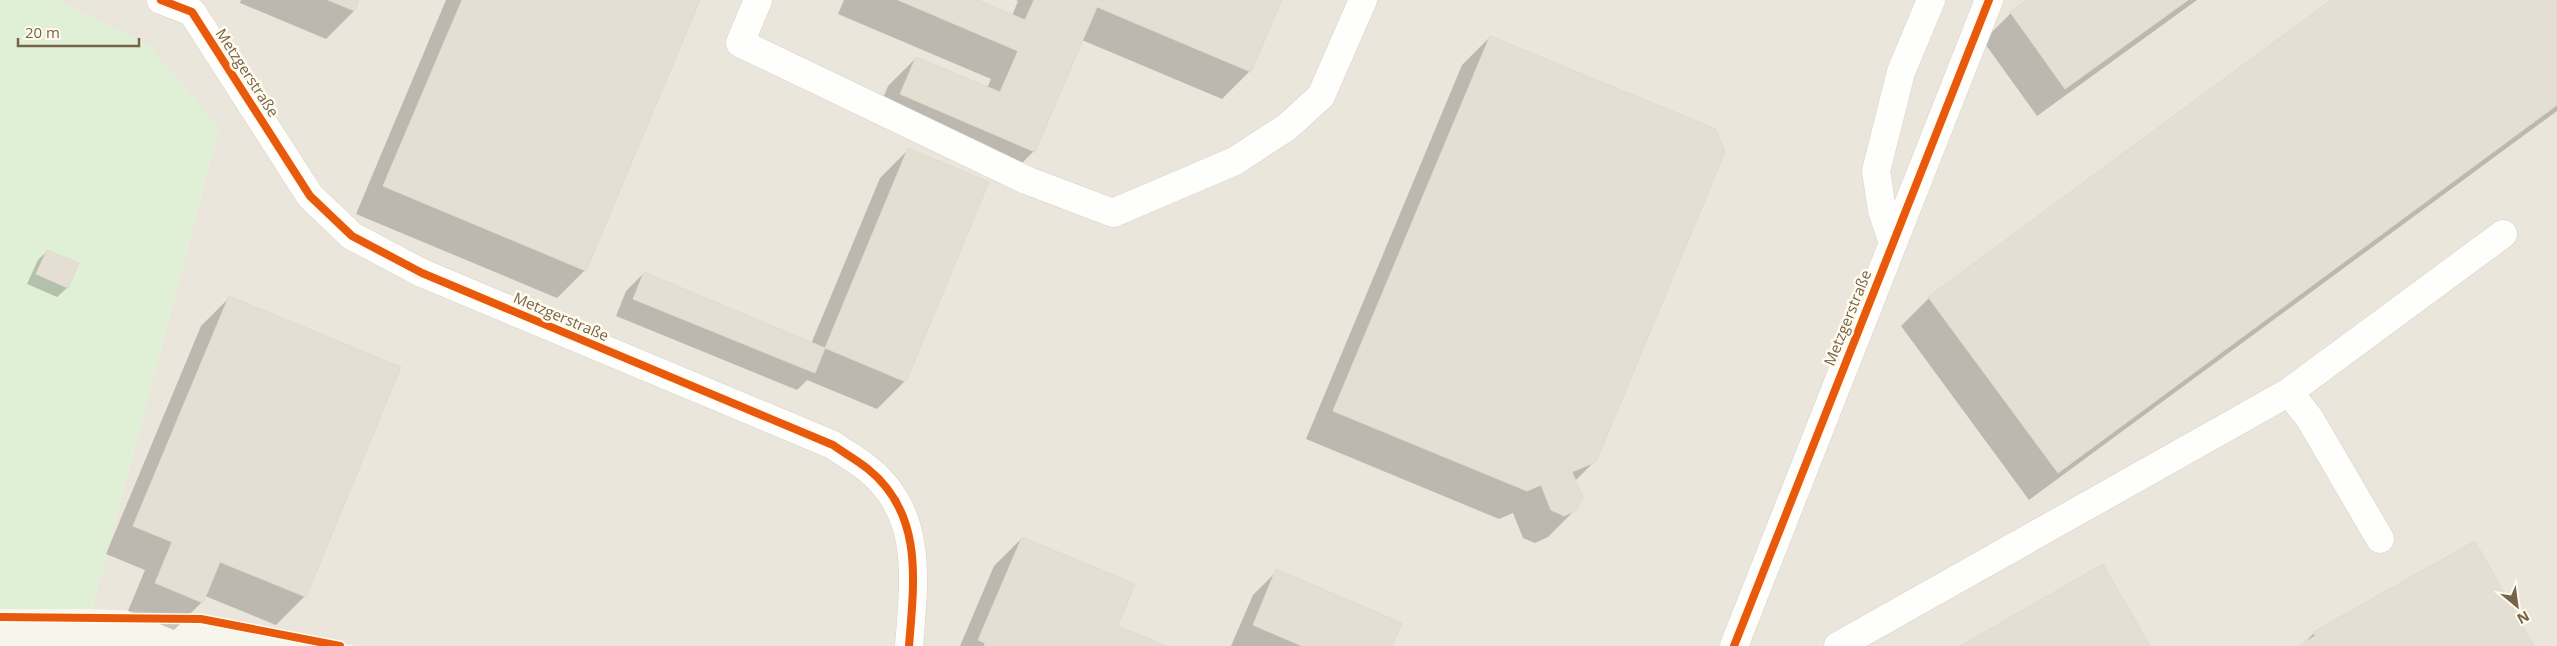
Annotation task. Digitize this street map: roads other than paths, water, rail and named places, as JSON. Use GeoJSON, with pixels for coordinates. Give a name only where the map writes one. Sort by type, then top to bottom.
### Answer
{"type":"FeatureCollection","features":[{"type":"Feature","properties":{"kind":"street","name":"Metzgerstraße"},"geometry":{"type":"LineString","coordinates":[[161,0],[194,6],[310,196],[352,236],[422,273],[833,445],[869,470],[896,502],[910,534],[915,575],[909,646]]}},
{"type":"Feature","properties":{"kind":"street"},"geometry":{"type":"LineString","coordinates":[[758,0],[740,43],[1026,180],[1114,213],[1235,161],[1287,128],[1321,96],[1363,0]]}},
{"type":"Feature","properties":{"kind":"street"},"geometry":{"type":"LineString","coordinates":[[1893,243],[1882,210],[1876,172],[1901,72],[1931,0]]}},
{"type":"Feature","properties":{"kind":"street","name":"Metzgerstraße"},"geometry":{"type":"LineString","coordinates":[[1734,646],[1989,0]]}},
{"type":"Feature","properties":{"kind":"street"},"geometry":{"type":"LineString","coordinates":[[1838,646],[2289,392],[2503,234]]}},
{"type":"Feature","properties":{"kind":"street"},"geometry":{"type":"LineString","coordinates":[[2289,392],[2310,420],[2380,539]]}}]}
